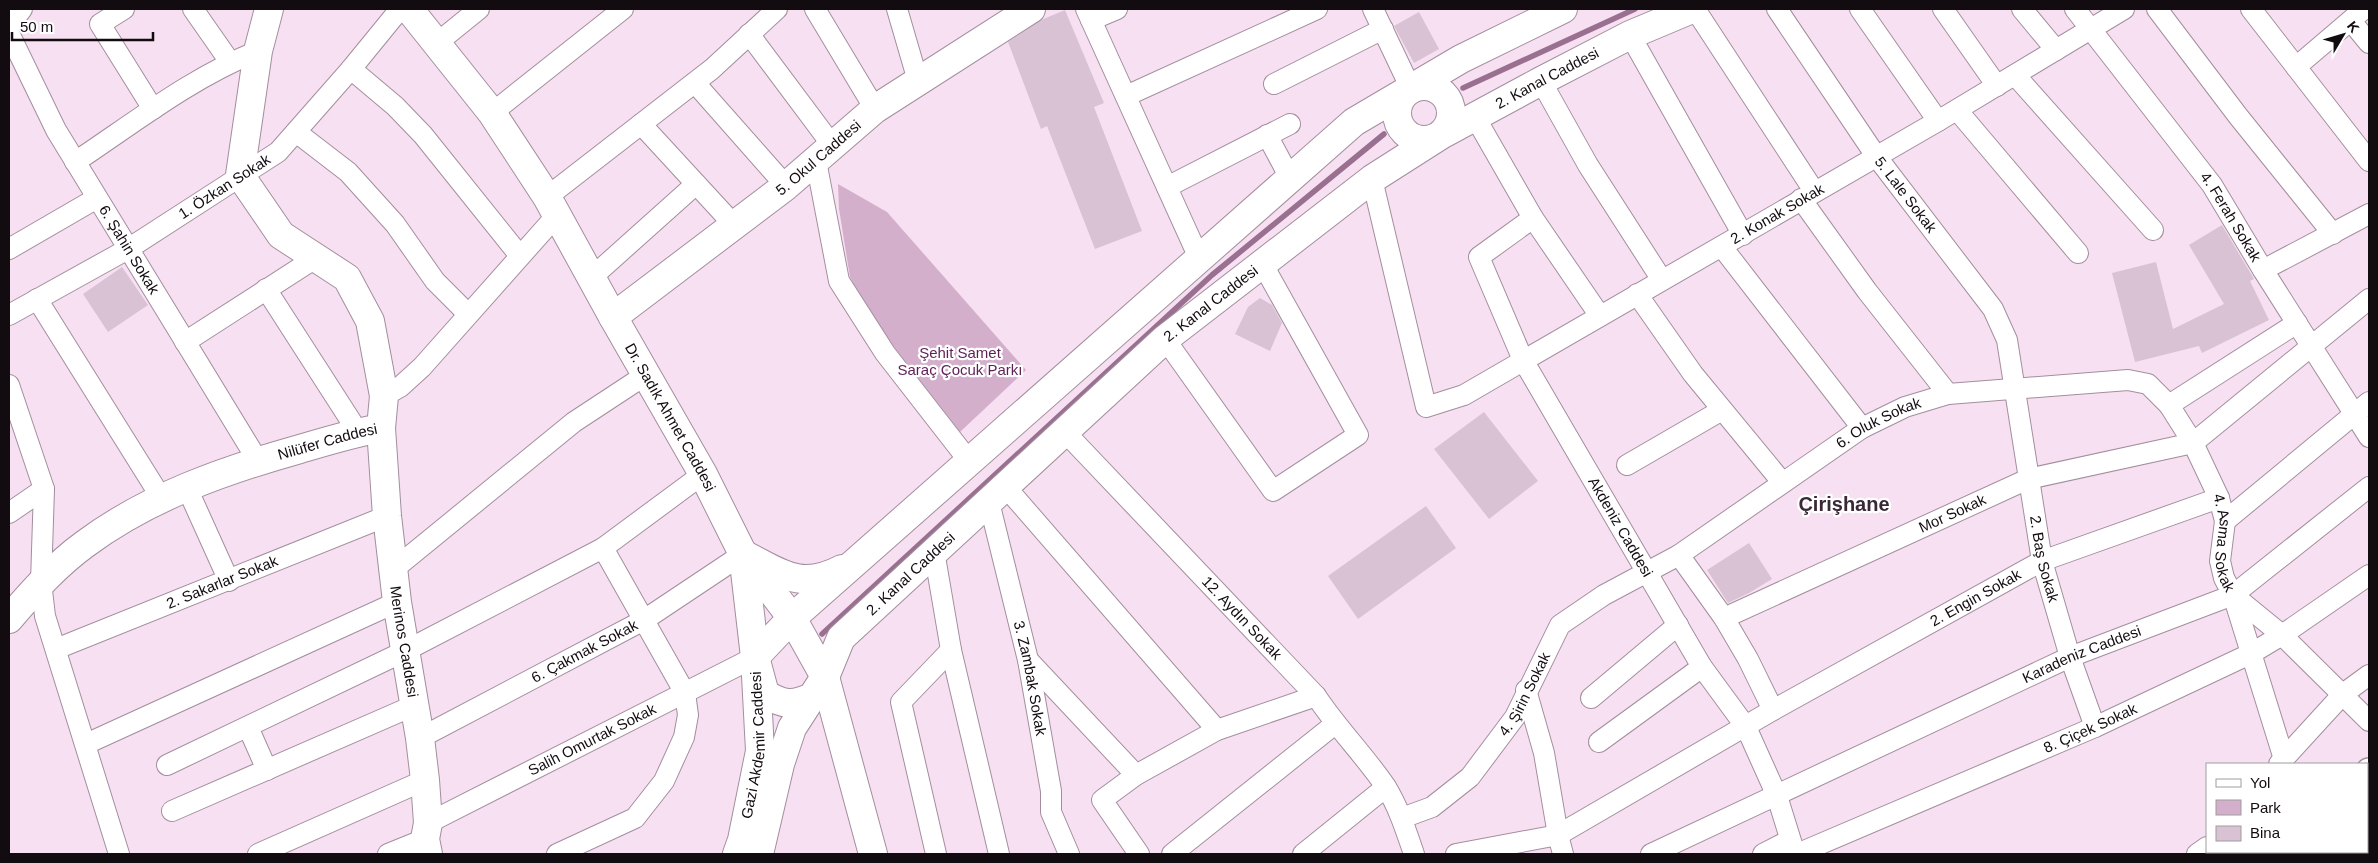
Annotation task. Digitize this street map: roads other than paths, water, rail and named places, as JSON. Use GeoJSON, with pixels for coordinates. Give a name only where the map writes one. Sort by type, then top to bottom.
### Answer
{"type":"FeatureCollection","features":[{"type":"Feature","properties":{"kind":"main road","name":"Dr. Sadık Ahmet Caddesi"},"geometry":{"type":"LineString","coordinates":[[409,9],[492,113],[552,206],[612,317],[647,374],[703,474],[743,554],[792,618],[819,687],[873,854]]}},
{"type":"Feature","properties":{"kind":"main road","name":"5. Okul Caddesi"},"geometry":{"type":"LineString","coordinates":[[612,317],[786,186],[875,109],[1031,9]]}},
{"type":"Feature","properties":{"kind":"main road"},"geometry":{"type":"LineString","coordinates":[[792,618],[1354,122],[1461,59],[1562,9]]}},
{"type":"Feature","properties":{"kind":"main road","name":"2. Kanal Caddesi"},"geometry":{"type":"LineString","coordinates":[[819,687],[840,638],[1165,339],[1262,263],[1372,179],[1441,135],[1630,35],[1693,9]]}},
{"type":"Feature","properties":{"kind":"main road"},"geometry":{"type":"LineString","coordinates":[[240,175],[258,51],[268,14]]}},
{"type":"Feature","properties":{"kind":"main road"},"geometry":{"type":"LineString","coordinates":[[1428,86],[1437,88],[1449,102],[1451,120],[1441,135],[1433,139],[1414,139],[1401,127],[1397,110],[1399,102],[1411,89],[1428,86]]}},
{"type":"Feature","properties":{"kind":"main road","name":"Nilüfer Caddesi"},"geometry":{"type":"LineString","coordinates":[[9,619],[41,582],[85,544],[140,510],[187,488],[258,461],[369,430],[384,396],[370,321],[347,278],[281,235],[240,175]]}},
{"type":"Feature","properties":{"kind":"main road","name":"Merinos Caddesi"},"geometry":{"type":"LineString","coordinates":[[369,430],[387,516],[397,602],[420,738],[425,780],[427,839]]}},
{"type":"Feature","properties":{"kind":"main road"},"geometry":{"type":"LineString","coordinates":[[743,554],[798,580],[816,579],[861,559]]}},
{"type":"Feature","properties":{"kind":"main road"},"geometry":{"type":"LineString","coordinates":[[743,554],[755,657],[764,694],[779,702],[797,704],[819,687]]}},
{"type":"Feature","properties":{"kind":"main road","name":"Gazi Akdemir Caddesi"},"geometry":{"type":"LineString","coordinates":[[737,854],[742,840],[760,751],[755,657],[792,618]]}},
{"type":"Feature","properties":{"kind":"main road","name":"Gazi Akdemir Caddesi"},"geometry":{"type":"LineString","coordinates":[[759,854],[780,764],[792,728],[819,687]]}},
{"type":"Feature","properties":{"kind":"street"},"geometry":{"type":"LineString","coordinates":[[9,26],[22,9]]}},
{"type":"Feature","properties":{"kind":"street"},"geometry":{"type":"LineString","coordinates":[[124,9],[100,24],[153,109]]}},
{"type":"Feature","properties":{"kind":"street"},"geometry":{"type":"LineString","coordinates":[[193,9],[230,62]]}},
{"type":"Feature","properties":{"kind":"street","name":"1. Özkan Sokak"},"geometry":{"type":"LineString","coordinates":[[9,315],[128,249],[278,152],[351,69],[400,9]]}},
{"type":"Feature","properties":{"kind":"street"},"geometry":{"type":"LineString","coordinates":[[437,43],[479,9]]}},
{"type":"Feature","properties":{"kind":"street"},"geometry":{"type":"LineString","coordinates":[[492,113],[623,9]]}},
{"type":"Feature","properties":{"kind":"street"},"geometry":{"type":"LineString","coordinates":[[384,396],[412,378],[520,256],[552,206],[641,124],[695,83],[777,9]]}},
{"type":"Feature","properties":{"kind":"street"},"geometry":{"type":"LineString","coordinates":[[815,9],[875,109]]}},
{"type":"Feature","properties":{"kind":"street"},"geometry":{"type":"LineString","coordinates":[[897,9],[918,81]]}},
{"type":"Feature","properties":{"kind":"street"},"geometry":{"type":"LineString","coordinates":[[1116,9],[1089,15],[1199,258]]}},
{"type":"Feature","properties":{"kind":"street"},"geometry":{"type":"LineString","coordinates":[[1126,96],[1318,9]]}},
{"type":"Feature","properties":{"kind":"street"},"geometry":{"type":"LineString","coordinates":[[1373,9],[1411,89]]}},
{"type":"Feature","properties":{"kind":"street"},"geometry":{"type":"LineString","coordinates":[[1693,9],[1867,290],[1948,394]]}},
{"type":"Feature","properties":{"kind":"street","name":"5. Lale Sokak"},"geometry":{"type":"LineString","coordinates":[[1777,9],[1876,156],[1993,309],[2007,340],[2013,388]]}},
{"type":"Feature","properties":{"kind":"street"},"geometry":{"type":"LineString","coordinates":[[1860,9],[1938,121]]}},
{"type":"Feature","properties":{"kind":"street"},"geometry":{"type":"LineString","coordinates":[[1943,9],[1997,86]]}},
{"type":"Feature","properties":{"kind":"street"},"geometry":{"type":"LineString","coordinates":[[2022,9],[2056,50]]}},
{"type":"Feature","properties":{"kind":"street","name":"4. Ferah Sokak"},"geometry":{"type":"LineString","coordinates":[[2075,9],[2212,185],[2311,346],[2362,408],[2369,436]]}},
{"type":"Feature","properties":{"kind":"street","name":"2. Konak Sokak"},"geometry":{"type":"LineString","coordinates":[[1372,179],[1426,407],[1464,395],[1957,110],[2124,9]]}},
{"type":"Feature","properties":{"kind":"street"},"geometry":{"type":"LineString","coordinates":[[2157,9],[2238,116],[2333,234]]}},
{"type":"Feature","properties":{"kind":"street"},"geometry":{"type":"LineString","coordinates":[[2250,9],[2369,160]]}},
{"type":"Feature","properties":{"kind":"street"},"geometry":{"type":"LineString","coordinates":[[2296,67],[2358,13],[2369,43]]}},
{"type":"Feature","properties":{"kind":"street"},"geometry":{"type":"LineString","coordinates":[[1274,84],[1382,30]]}},
{"type":"Feature","properties":{"kind":"street","name":"6. Şahin Sokak"},"geometry":{"type":"LineString","coordinates":[[9,33],[15,67],[56,130],[258,461]]}},
{"type":"Feature","properties":{"kind":"street"},"geometry":{"type":"LineString","coordinates":[[748,34],[824,153],[840,281],[885,353],[970,461]]}},
{"type":"Feature","properties":{"kind":"street"},"geometry":{"type":"LineString","coordinates":[[1630,35],[1743,235]]}},
{"type":"Feature","properties":{"kind":"street"},"geometry":{"type":"LineString","coordinates":[[75,162],[153,109],[230,62],[258,51]]}},
{"type":"Feature","properties":{"kind":"street"},"geometry":{"type":"LineString","coordinates":[[351,69],[395,106],[423,135],[520,256]]}},
{"type":"Feature","properties":{"kind":"street"},"geometry":{"type":"LineString","coordinates":[[2015,75],[2153,230]]}},
{"type":"Feature","properties":{"kind":"street"},"geometry":{"type":"LineString","coordinates":[[1541,81],[1588,165],[1662,280]]}},
{"type":"Feature","properties":{"kind":"street"},"geometry":{"type":"LineString","coordinates":[[695,83],[786,186]]}},
{"type":"Feature","properties":{"kind":"street"},"geometry":{"type":"LineString","coordinates":[[1957,110],[2078,253]]}},
{"type":"Feature","properties":{"kind":"street"},"geometry":{"type":"LineString","coordinates":[[1475,117],[1533,218],[1600,316]]}},
{"type":"Feature","properties":{"kind":"street"},"geometry":{"type":"LineString","coordinates":[[641,124],[734,225]]}},
{"type":"Feature","properties":{"kind":"street"},"geometry":{"type":"LineString","coordinates":[[1167,187],[1290,124]]}},
{"type":"Feature","properties":{"kind":"street"},"geometry":{"type":"LineString","coordinates":[[296,132],[348,172],[395,224],[435,281],[468,314]]}},
{"type":"Feature","properties":{"kind":"street"},"geometry":{"type":"LineString","coordinates":[[1267,136],[1290,178]]}},
{"type":"Feature","properties":{"kind":"street"},"geometry":{"type":"LineString","coordinates":[[591,278],[696,184]]}},
{"type":"Feature","properties":{"kind":"street"},"geometry":{"type":"LineString","coordinates":[[9,249],[97,198]]}},
{"type":"Feature","properties":{"kind":"street"},"geometry":{"type":"LineString","coordinates":[[2263,270],[2369,214]]}},
{"type":"Feature","properties":{"kind":"street","name":"Akdeniz Caddesi"},"geometry":{"type":"LineString","coordinates":[[1533,218],[1478,257],[1523,360],[1702,667],[1746,727],[1777,796],[1794,850]]}},
{"type":"Feature","properties":{"kind":"street"},"geometry":{"type":"LineString","coordinates":[[1722,247],[1862,428]]}},
{"type":"Feature","properties":{"kind":"street"},"geometry":{"type":"LineString","coordinates":[[185,342],[317,258]]}},
{"type":"Feature","properties":{"kind":"street"},"geometry":{"type":"LineString","coordinates":[[1165,339],[1273,491],[1358,435],[1262,263]]}},
{"type":"Feature","properties":{"kind":"street"},"geometry":{"type":"LineString","coordinates":[[266,289],[369,430]]}},
{"type":"Feature","properties":{"kind":"street"},"geometry":{"type":"LineString","coordinates":[[1637,294],[1693,374],[1782,482]]}},
{"type":"Feature","properties":{"kind":"street"},"geometry":{"type":"LineString","coordinates":[[37,299],[162,499]]}},
{"type":"Feature","properties":{"kind":"street"},"geometry":{"type":"LineString","coordinates":[[2193,443],[2369,299]]}},
{"type":"Feature","properties":{"kind":"street"},"geometry":{"type":"LineString","coordinates":[[2169,405],[2297,323]]}},
{"type":"Feature","properties":{"kind":"street"},"geometry":{"type":"LineString","coordinates":[[394,569],[574,422],[647,374]]}},
{"type":"Feature","properties":{"kind":"street","name":"6. Oluk Sokak"},"geometry":{"type":"LineString","coordinates":[[1647,572],[1679,555],[1862,428],[1905,406],[1948,394],[2013,388],[2128,380],[2148,384]]}},
{"type":"Feature","properties":{"kind":"street","name":"4. Asma Sokak"},"geometry":{"type":"LineString","coordinates":[[2148,384],[2169,405],[2193,443],[2219,498],[2225,521],[2220,561],[2224,578],[2233,595],[2282,635],[2344,694],[2369,721]]}},
{"type":"Feature","properties":{"kind":"street"},"geometry":{"type":"LineString","coordinates":[[9,385],[44,489],[41,582],[45,616],[119,854]]}},
{"type":"Feature","properties":{"kind":"street","name":"2. Baş Sokak"},"geometry":{"type":"LineString","coordinates":[[2013,388],[2042,561],[2070,657],[2095,727]]}},
{"type":"Feature","properties":{"kind":"street"},"geometry":{"type":"LineString","coordinates":[[2225,521],[2362,408]]}},
{"type":"Feature","properties":{"kind":"street"},"geometry":{"type":"LineString","coordinates":[[1627,465],[1722,410]]}},
{"type":"Feature","properties":{"kind":"street","name":"12. Aydın Sokak"},"geometry":{"type":"LineString","coordinates":[[1064,431],[1316,696],[1335,724],[1386,787],[1402,818],[1414,854]]}},
{"type":"Feature","properties":{"kind":"street","name":"Mor Sokak"},"geometry":{"type":"LineString","coordinates":[[1724,618],[2028,478],[2193,443]]}},
{"type":"Feature","properties":{"kind":"street"},"geometry":{"type":"LineString","coordinates":[[167,765],[405,651],[603,548],[703,474]]}},
{"type":"Feature","properties":{"kind":"street","name":"Karadeniz Caddesi"},"geometry":{"type":"LineString","coordinates":[[1650,854],[2070,657],[2233,595],[2369,487]]}},
{"type":"Feature","properties":{"kind":"street"},"geometry":{"type":"LineString","coordinates":[[187,488],[229,581]]}},
{"type":"Feature","properties":{"kind":"street"},"geometry":{"type":"LineString","coordinates":[[9,513],[44,489]]}},
{"type":"Feature","properties":{"kind":"street"},"geometry":{"type":"LineString","coordinates":[[997,494],[1217,730]]}},
{"type":"Feature","properties":{"kind":"street","name":"3. Zambak Sokak"},"geometry":{"type":"LineString","coordinates":[[997,494],[1051,791],[1051,812],[1069,854]]}},
{"type":"Feature","properties":{"kind":"street","name":"2. Engin Sokak"},"geometry":{"type":"LineString","coordinates":[[1746,727],[1773,710],[2042,561],[2219,498]]}},
{"type":"Feature","properties":{"kind":"street","name":"2. Sakarlar Sokak"},"geometry":{"type":"LineString","coordinates":[[56,649],[387,516]]}},
{"type":"Feature","properties":{"kind":"street"},"geometry":{"type":"LineString","coordinates":[[557,854],[635,818],[664,781],[684,737],[688,715],[685,693],[603,548]]}},
{"type":"Feature","properties":{"kind":"street"},"geometry":{"type":"LineString","coordinates":[[934,551],[951,650],[999,854]]}},
{"type":"Feature","properties":{"kind":"street","name":"6. Çakmak Sokak"},"geometry":{"type":"LineString","coordinates":[[420,738],[644,620],[743,554]]}},
{"type":"Feature","properties":{"kind":"street"},"geometry":{"type":"LineString","coordinates":[[1679,555],[1724,618],[1748,659],[1773,710]]}},
{"type":"Feature","properties":{"kind":"street","name":"4. Şirin Sokak"},"geometry":{"type":"LineString","coordinates":[[1402,818],[1432,807],[1470,777],[1515,716],[1526,690],[1560,624],[1604,595],[1647,572]]}},
{"type":"Feature","properties":{"kind":"street","name":"8. Çiçek Sokak"},"geometry":{"type":"LineString","coordinates":[[1764,854],[1794,850],[2095,727],[2252,653],[2282,635],[2369,575]]}},
{"type":"Feature","properties":{"kind":"street"},"geometry":{"type":"LineString","coordinates":[[2233,595],[2252,653],[2282,762]]}},
{"type":"Feature","properties":{"kind":"street"},"geometry":{"type":"LineString","coordinates":[[86,744],[397,602]]}},
{"type":"Feature","properties":{"kind":"street"},"geometry":{"type":"LineString","coordinates":[[1590,698],[1678,625]]}},
{"type":"Feature","properties":{"kind":"street"},"geometry":{"type":"LineString","coordinates":[[936,854],[901,702],[951,650]]}},
{"type":"Feature","properties":{"kind":"street","name":"Salih Omurtak Sokak"},"geometry":{"type":"LineString","coordinates":[[388,854],[427,839],[685,693],[755,657]]}},
{"type":"Feature","properties":{"kind":"street"},"geometry":{"type":"LineString","coordinates":[[1028,660],[1136,775]]}},
{"type":"Feature","properties":{"kind":"street"},"geometry":{"type":"LineString","coordinates":[[1599,742],[1702,667]]}},
{"type":"Feature","properties":{"kind":"street"},"geometry":{"type":"LineString","coordinates":[[2282,762],[2344,694],[2369,675]]}},
{"type":"Feature","properties":{"kind":"street"},"geometry":{"type":"LineString","coordinates":[[1526,690],[1544,753],[1561,845]]}},
{"type":"Feature","properties":{"kind":"street"},"geometry":{"type":"LineString","coordinates":[[1139,854],[1102,800],[1136,775],[1217,730],[1316,696]]}},
{"type":"Feature","properties":{"kind":"street"},"geometry":{"type":"LineString","coordinates":[[172,811],[415,705]]}},
{"type":"Feature","properties":{"kind":"street"},"geometry":{"type":"LineString","coordinates":[[1172,854],[1335,724]]}},
{"type":"Feature","properties":{"kind":"street"},"geometry":{"type":"LineString","coordinates":[[248,727],[267,770]]}},
{"type":"Feature","properties":{"kind":"street"},"geometry":{"type":"LineString","coordinates":[[1456,854],[1561,845],[1746,727]]}},
{"type":"Feature","properties":{"kind":"street"},"geometry":{"type":"LineString","coordinates":[[724,854],[728,846],[743,783],[760,751]]}},
{"type":"Feature","properties":{"kind":"street"},"geometry":{"type":"LineString","coordinates":[[258,854],[425,780]]}},
{"type":"Feature","properties":{"kind":"street"},"geometry":{"type":"LineString","coordinates":[[1303,854],[1386,787]]}},
{"type":"Feature","properties":{"kind":"waterway"},"geometry":{"type":"LineString","coordinates":[[1463,88],[1635,9]]}},
{"type":"Feature","properties":{"kind":"waterway"},"geometry":{"type":"LineString","coordinates":[[822,634],[1212,275],[1384,134]]}},
{"type":"Feature","properties":{"kind":"district","name":"Çirişhane"},"geometry":{"type":"Point","coordinates":[1844,504]}},
{"type":"Feature","properties":{"kind":"park label","name":"Şehit Samet Saraç Çocuk Parkı"},"geometry":{"type":"Point","coordinates":[960,362]}}]}
